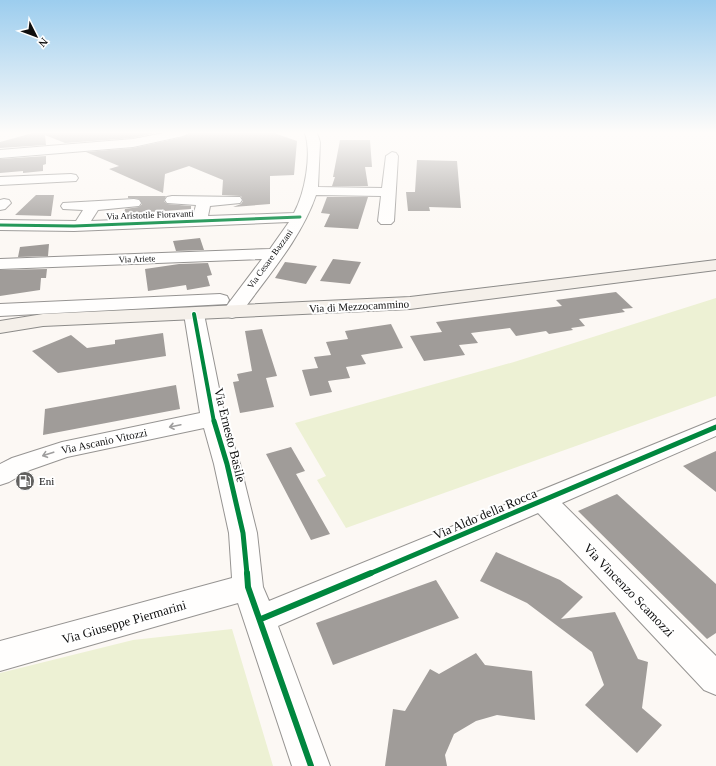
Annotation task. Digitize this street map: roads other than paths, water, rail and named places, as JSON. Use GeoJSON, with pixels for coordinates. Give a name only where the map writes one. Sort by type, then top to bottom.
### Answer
{"type":"FeatureCollection","features":[{"type":"Feature","properties":{"kind":"main road","name":"Via di Mezzocammino"},"geometry":{"type":"LineString","coordinates":[[0,327],[44,320],[194,314],[226,306],[425,302],[716,265]]}},
{"type":"Feature","properties":{"kind":"street","name":"Via Cesare Bazzani"},"geometry":{"type":"LineString","coordinates":[[226,306],[274,254],[300,217],[311,191],[312,169]]}},
{"type":"Feature","properties":{"kind":"street"},"geometry":{"type":"LineString","coordinates":[[386,221],[391,169]]}},
{"type":"Feature","properties":{"kind":"street"},"geometry":{"type":"LineString","coordinates":[[0,181],[71,178]]}},
{"type":"Feature","properties":{"kind":"street"},"geometry":{"type":"LineString","coordinates":[[311,191],[389,192]]}},
{"type":"Feature","properties":{"kind":"street"},"geometry":{"type":"LineString","coordinates":[[172,200],[235,200]]}},
{"type":"Feature","properties":{"kind":"street"},"geometry":{"type":"LineString","coordinates":[[200,221],[203,204],[208,201]]}},
{"type":"Feature","properties":{"kind":"street"},"geometry":{"type":"LineString","coordinates":[[68,206],[134,203]]}},
{"type":"Feature","properties":{"kind":"street"},"geometry":{"type":"LineString","coordinates":[[81,225],[92,208],[100,205]]}},
{"type":"Feature","properties":{"kind":"street","name":"Via Aristotile Fioravanti"},"geometry":{"type":"LineString","coordinates":[[0,225],[81,225],[300,217]]}},
{"type":"Feature","properties":{"kind":"street","name":"Via Ariete"},"geometry":{"type":"LineString","coordinates":[[0,264],[274,254]]}},
{"type":"Feature","properties":{"kind":"street","name":"Via di Mezzocammino"},"geometry":{"type":"LineString","coordinates":[[0,310],[226,306]]}},
{"type":"Feature","properties":{"kind":"street","name":"Via Ernesto Basile"},"geometry":{"type":"LineString","coordinates":[[194,314],[213,418],[227,464],[243,533],[248,587],[261,619],[311,766]]}},
{"type":"Feature","properties":{"kind":"street","name":"Via Ascanio Vitozzi"},"geometry":{"type":"LineString","coordinates":[[0,476],[21,464],[62,450],[213,418]]}},
{"type":"Feature","properties":{"kind":"street","name":"Via Aldo della Rocca"},"geometry":{"type":"LineString","coordinates":[[261,619],[716,427]]}},
{"type":"Feature","properties":{"kind":"street","name":"Via Vincenzo Scamozzi"},"geometry":{"type":"LineString","coordinates":[[542,500],[716,679]]}},
{"type":"Feature","properties":{"kind":"street","name":"Via Giuseppe Piermarini"},"geometry":{"type":"LineString","coordinates":[[0,656],[248,587]]}},
{"type":"Feature","properties":{"kind":"place","name":"Eni"},"geometry":{"type":"Point","coordinates":[25,481]}}]}
